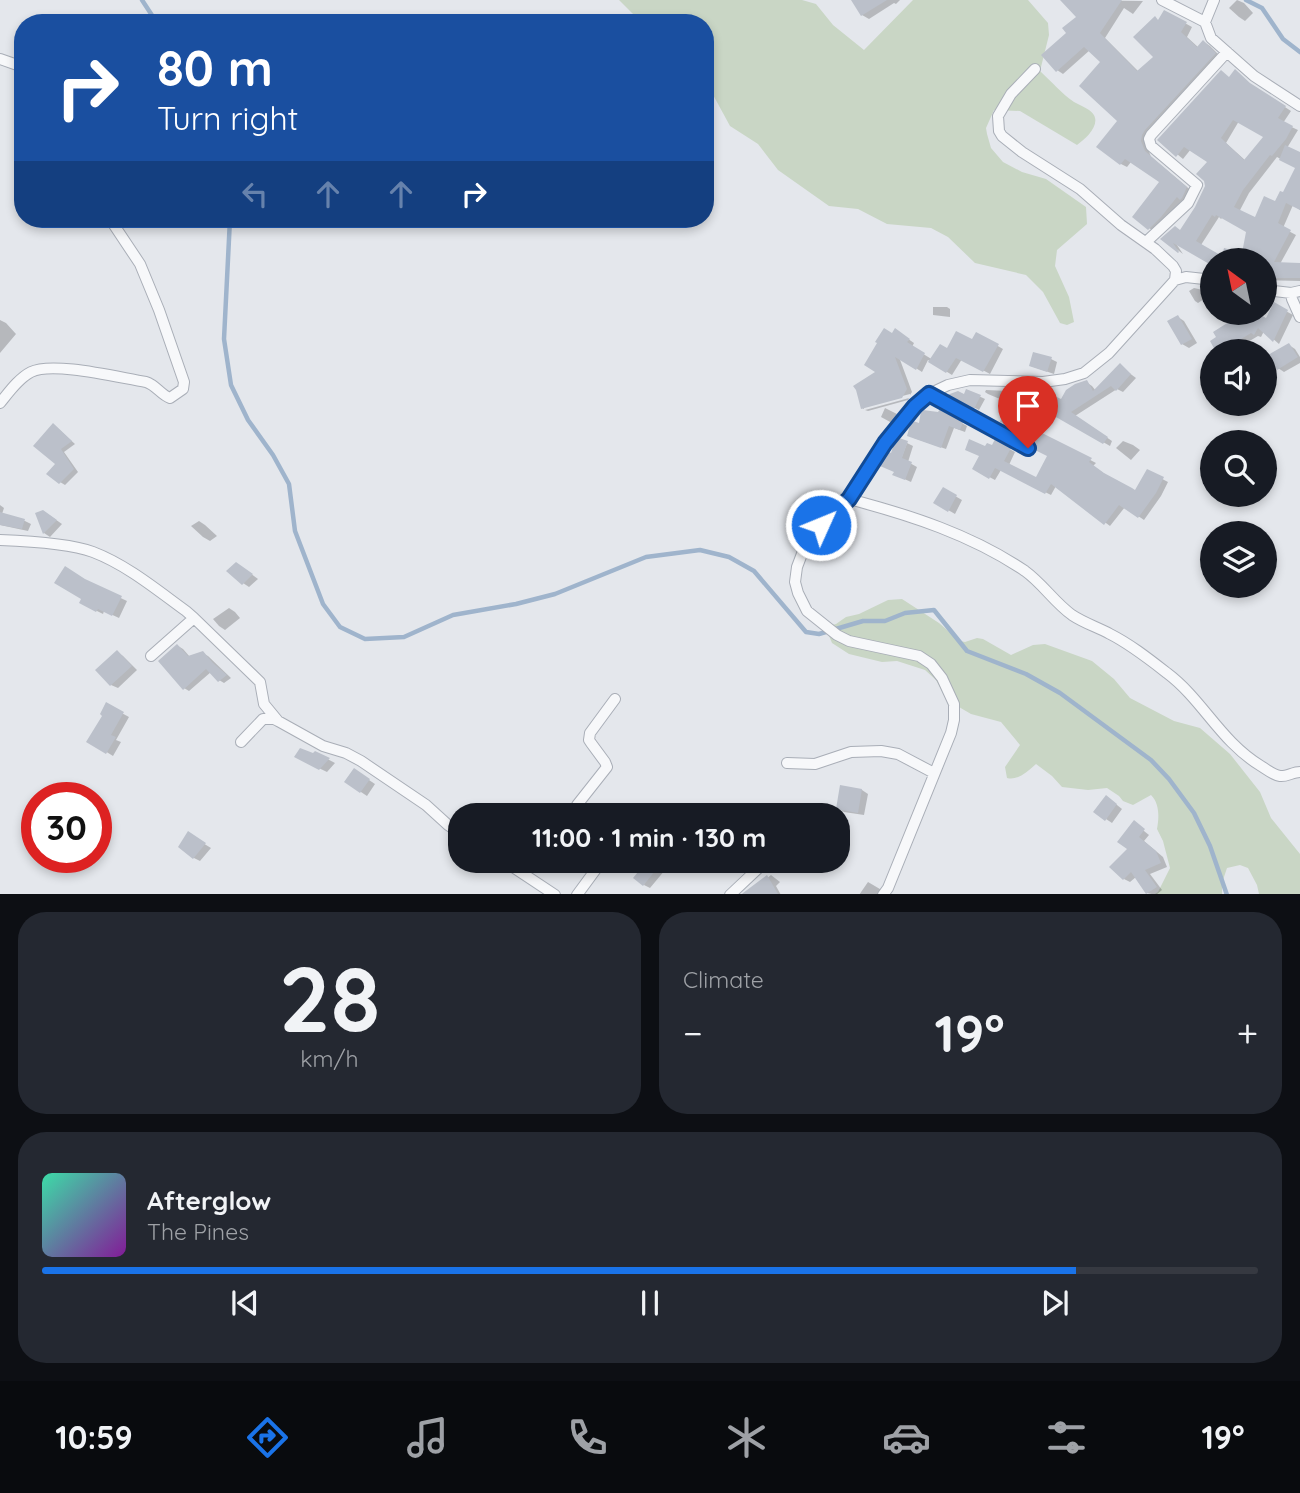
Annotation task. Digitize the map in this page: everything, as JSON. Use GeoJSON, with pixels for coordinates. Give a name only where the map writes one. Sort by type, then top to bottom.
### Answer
{"type":"FeatureCollection","features":[{"type":"Feature","properties":{"kind":"street"},"geometry":{"type":"LineString","coordinates":[[1162,0],[1205,22],[1211,38],[1254,76],[1300,106]]}},
{"type":"Feature","properties":{"kind":"street"},"geometry":{"type":"LineString","coordinates":[[1205,22],[1214,0]]}},
{"type":"Feature","properties":{"kind":"street"},"geometry":{"type":"LineString","coordinates":[[1146,242],[1188,203],[1197,185],[1151,146],[1150,135],[1227,52]]}},
{"type":"Feature","properties":{"kind":"street"},"geometry":{"type":"LineString","coordinates":[[1035,69],[1011,94],[998,116],[1002,136],[1080,189],[1121,225],[1146,242],[1174,266],[1175,280]]}},
{"type":"Feature","properties":{"kind":"street"},"geometry":{"type":"LineString","coordinates":[[0,402],[26,375],[40,369],[64,369],[146,382],[168,398],[183,389],[184,382],[140,264],[116,228]]}},
{"type":"Feature","properties":{"kind":"street"},"geometry":{"type":"LineString","coordinates":[[883,894],[888,888],[951,733],[954,704],[942,678],[931,664],[919,656],[856,643],[837,635],[807,611],[795,582],[797,567],[808,538],[849,499],[891,435],[915,406],[929,394],[970,380],[1043,382],[1084,373],[1109,353],[1175,280],[1186,277],[1200,279]]}},
{"type":"Feature","properties":{"kind":"street"},"geometry":{"type":"LineString","coordinates":[[1278,291],[1296,292],[1292,299],[1300,317]]}},
{"type":"Feature","properties":{"kind":"street"},"geometry":{"type":"LineString","coordinates":[[929,394],[1028,448]]}},
{"type":"Feature","properties":{"kind":"street"},"geometry":{"type":"LineString","coordinates":[[849,499],[892,510],[948,531],[983,547],[1025,572],[1074,616],[1108,633],[1173,678],[1246,757],[1278,775],[1300,772]]}},
{"type":"Feature","properties":{"kind":"street"},"geometry":{"type":"LineString","coordinates":[[0,540],[80,548],[116,562],[194,618],[260,682],[264,704],[278,721]]}},
{"type":"Feature","properties":{"kind":"street"},"geometry":{"type":"LineString","coordinates":[[151,656],[194,618]]}},
{"type":"Feature","properties":{"kind":"street"},"geometry":{"type":"LineString","coordinates":[[579,803],[607,767],[589,740],[590,733],[615,699]]}},
{"type":"Feature","properties":{"kind":"street"},"geometry":{"type":"LineString","coordinates":[[241,742],[262,719],[274,719],[323,746],[361,761],[426,805],[448,825]]}},
{"type":"Feature","properties":{"kind":"street"},"geometry":{"type":"LineString","coordinates":[[787,763],[814,764],[851,752],[881,751],[898,754],[934,773]]}},
{"type":"Feature","properties":{"kind":"street"},"geometry":{"type":"LineString","coordinates":[[522,873],[555,894]]}},
{"type":"Feature","properties":{"kind":"street"},"geometry":{"type":"LineString","coordinates":[[577,894],[593,873]]}},
{"type":"Feature","properties":{"kind":"street"},"geometry":{"type":"LineString","coordinates":[[730,894],[753,873]]}},
{"type":"Feature","properties":{"kind":"green space"},"geometry":{"type":"Polygon","coordinates":[[[619,0],[802,0],[816,4],[833,25],[864,50],[913,0],[1028,0],[1048,23],[1049,35],[1040,71],[1070,99],[1089,110],[1093,114],[1095,124],[1077,145],[1020,111],[994,110],[986,128],[991,148],[1003,162],[1022,172],[1046,179],[1086,207],[1087,224],[1057,250],[1055,266],[1069,297],[1074,322],[1067,325],[1060,323],[1043,292],[1026,275],[975,263],[948,237],[931,228],[887,224],[858,209],[829,206],[778,170],[758,144],[730,126],[714,97],[714,14],[633,14],[619,0]]]}},
{"type":"Feature","properties":{"kind":"green space"},"geometry":{"type":"Polygon","coordinates":[[[902,599],[939,623],[960,641],[983,639],[1011,655],[1033,645],[1045,644],[1092,661],[1114,679],[1130,698],[1174,721],[1200,728],[1230,754],[1260,792],[1271,818],[1300,854],[1300,894],[1259,894],[1248,868],[1240,865],[1227,868],[1222,894],[1155,894],[1170,868],[1157,829],[1157,807],[1151,795],[1133,805],[1123,801],[1107,788],[1088,790],[1062,787],[1036,764],[1019,777],[1007,778],[1005,767],[1020,745],[1001,722],[971,714],[947,700],[936,680],[925,670],[897,661],[882,662],[849,654],[832,643],[827,631],[829,626],[888,600],[902,599]]]}},
{"type":"Feature","properties":{"kind":"building"},"geometry":{"type":"Polygon","coordinates":[[[851,0],[887,0],[861,16],[851,0]]]}},
{"type":"Feature","properties":{"kind":"building"},"geometry":{"type":"Polygon","coordinates":[[[1060,0],[1122,0],[1100,33],[1137,71],[1153,57],[1133,37],[1155,16],[1158,20],[1164,10],[1187,22],[1181,32],[1197,47],[1203,40],[1216,53],[1142,135],[1145,151],[1187,187],[1182,198],[1180,200],[1177,197],[1148,230],[1132,217],[1159,182],[1125,159],[1120,165],[1096,147],[1117,121],[1079,86],[1100,62],[1084,47],[1056,72],[1041,55],[1066,33],[1062,28],[1076,17],[1060,0]]]}},
{"type":"Feature","properties":{"kind":"building"},"geometry":{"type":"Polygon","coordinates":[[[1235,69],[1250,83],[1286,106],[1278,118],[1293,126],[1286,139],[1243,190],[1234,207],[1255,217],[1264,196],[1275,201],[1280,191],[1283,192],[1295,168],[1279,160],[1285,145],[1300,152],[1300,210],[1286,203],[1278,223],[1291,230],[1278,254],[1278,248],[1243,248],[1246,232],[1216,215],[1212,215],[1196,241],[1208,248],[1200,248],[1200,259],[1173,243],[1178,253],[1160,239],[1175,226],[1180,230],[1195,207],[1205,186],[1204,181],[1196,174],[1207,162],[1184,147],[1176,157],[1157,140],[1221,70],[1229,77],[1235,69]],[[1233,120],[1221,138],[1244,160],[1263,137],[1233,120]]]}},
{"type":"Feature","properties":{"kind":"building"},"geometry":{"type":"Polygon","coordinates":[[[1278,262],[1300,263],[1300,278],[1278,278],[1278,262]]]}},
{"type":"Feature","properties":{"kind":"building"},"geometry":{"type":"Polygon","coordinates":[[[1278,304],[1288,310],[1274,339],[1270,339],[1258,328],[1254,335],[1251,333],[1241,339],[1213,339],[1216,337],[1213,332],[1222,326],[1278,326],[1278,304]]]}},
{"type":"Feature","properties":{"kind":"building"},"geometry":{"type":"Polygon","coordinates":[[[1178,315],[1192,339],[1181,345],[1167,321],[1178,315]]]}},
{"type":"Feature","properties":{"kind":"building"},"geometry":{"type":"Polygon","coordinates":[[[884,328],[892,333],[895,328],[910,339],[907,342],[925,353],[916,370],[895,357],[907,389],[902,398],[861,409],[853,386],[875,372],[864,365],[884,328]]]}},
{"type":"Feature","properties":{"kind":"building"},"geometry":{"type":"Polygon","coordinates":[[[956,331],[972,339],[976,332],[999,344],[983,372],[956,358],[946,373],[928,362],[940,344],[947,348],[956,331]]]}},
{"type":"Feature","properties":{"kind":"building"},"geometry":{"type":"Polygon","coordinates":[[[1289,343],[1298,357],[1277,370],[1277,350],[1289,343]]]}},
{"type":"Feature","properties":{"kind":"building"},"geometry":{"type":"Polygon","coordinates":[[[1033,352],[1052,357],[1047,372],[1029,366],[1033,352]]]}},
{"type":"Feature","properties":{"kind":"building"},"geometry":{"type":"Polygon","coordinates":[[[1120,363],[1131,374],[1116,391],[1111,386],[1071,412],[1108,437],[1103,444],[1035,405],[1042,390],[1061,399],[1066,390],[1087,380],[1093,391],[1120,363]]]}},
{"type":"Feature","properties":{"kind":"building"},"geometry":{"type":"Polygon","coordinates":[[[966,389],[981,395],[974,409],[947,395],[958,391],[964,394],[966,389]]]}},
{"type":"Feature","properties":{"kind":"building"},"geometry":{"type":"Polygon","coordinates":[[[1012,397],[1035,406],[1026,425],[1092,458],[1089,462],[1135,490],[1147,469],[1164,477],[1138,518],[1119,505],[1104,525],[1051,484],[1045,494],[995,468],[989,479],[972,469],[979,456],[965,450],[969,439],[985,446],[987,443],[992,445],[995,439],[1011,448],[1004,461],[1036,477],[1047,456],[1035,450],[1032,441],[1000,422],[1012,397]]]}},
{"type":"Feature","properties":{"kind":"building"},"geometry":{"type":"Polygon","coordinates":[[[940,409],[963,422],[960,430],[949,426],[941,448],[907,436],[913,421],[919,423],[921,411],[938,412],[940,409]]]}},
{"type":"Feature","properties":{"kind":"building"},"geometry":{"type":"Polygon","coordinates":[[[53,423],[72,441],[61,449],[74,469],[59,484],[46,474],[55,464],[33,446],[53,423]]]}},
{"type":"Feature","properties":{"kind":"building"},"geometry":{"type":"Polygon","coordinates":[[[899,438],[908,441],[902,458],[912,462],[905,480],[880,466],[899,438]]]}},
{"type":"Feature","properties":{"kind":"building"},"geometry":{"type":"Polygon","coordinates":[[[943,487],[957,495],[948,512],[933,503],[943,487]]]}},
{"type":"Feature","properties":{"kind":"building"},"geometry":{"type":"Polygon","coordinates":[[[43,510],[57,520],[43,534],[35,513],[43,510]]]}},
{"type":"Feature","properties":{"kind":"building"},"geometry":{"type":"Polygon","coordinates":[[[0,512],[25,519],[22,529],[0,525],[0,512]]]}},
{"type":"Feature","properties":{"kind":"building"},"geometry":{"type":"Polygon","coordinates":[[[236,562],[253,574],[242,585],[226,571],[236,562]]]}},
{"type":"Feature","properties":{"kind":"building"},"geometry":{"type":"Polygon","coordinates":[[[65,566],[85,579],[122,596],[112,616],[98,609],[96,612],[79,603],[81,599],[54,583],[65,566]]]}},
{"type":"Feature","properties":{"kind":"building"},"geometry":{"type":"Polygon","coordinates":[[[177,644],[188,656],[203,651],[227,675],[218,682],[206,669],[183,690],[158,661],[177,644]]]}},
{"type":"Feature","properties":{"kind":"building"},"geometry":{"type":"Polygon","coordinates":[[[117,650],[132,666],[110,686],[95,670],[117,650]]]}},
{"type":"Feature","properties":{"kind":"building"},"geometry":{"type":"Polygon","coordinates":[[[106,702],[124,712],[111,735],[116,737],[106,754],[86,742],[102,716],[100,714],[106,702]]]}},
{"type":"Feature","properties":{"kind":"building"},"geometry":{"type":"Polygon","coordinates":[[[300,748],[330,758],[319,770],[294,757],[300,748]]]}},
{"type":"Feature","properties":{"kind":"building"},"geometry":{"type":"Polygon","coordinates":[[[354,768],[370,779],[360,793],[344,782],[354,768]]]}},
{"type":"Feature","properties":{"kind":"building"},"geometry":{"type":"Polygon","coordinates":[[[840,785],[862,789],[858,813],[850,812],[850,803],[837,803],[840,785]]]}},
{"type":"Feature","properties":{"kind":"building"},"geometry":{"type":"Polygon","coordinates":[[[1106,795],[1117,804],[1105,821],[1093,812],[1106,795]]]}},
{"type":"Feature","properties":{"kind":"building"},"geometry":{"type":"Polygon","coordinates":[[[1134,820],[1145,829],[1139,837],[1156,851],[1161,863],[1145,870],[1157,887],[1146,894],[1131,872],[1123,880],[1109,867],[1127,849],[1117,842],[1134,820]]]}},
{"type":"Feature","properties":{"kind":"building"},"geometry":{"type":"Polygon","coordinates":[[[188,831],[206,843],[193,859],[178,847],[188,831]]]}},
{"type":"Feature","properties":{"kind":"building"},"geometry":{"type":"Polygon","coordinates":[[[637,873],[653,873],[643,886],[633,878],[637,873]]]}},
{"type":"Feature","properties":{"kind":"building"},"geometry":{"type":"Polygon","coordinates":[[[767,875],[778,894],[742,894],[743,893],[767,875]]]}},
{"type":"Feature","properties":{"kind":"waterway"},"geometry":{"type":"LineString","coordinates":[[142,0],[151,14]]}},
{"type":"Feature","properties":{"kind":"waterway"},"geometry":{"type":"LineString","coordinates":[[1246,0],[1262,8],[1283,39],[1300,52]]}},
{"type":"Feature","properties":{"kind":"waterway"},"geometry":{"type":"LineString","coordinates":[[230,228],[224,339],[231,385],[248,420],[273,455],[289,484],[295,531],[323,604],[340,627],[365,639],[404,637],[453,615],[555,594],[646,557],[700,550],[729,557],[754,571],[806,632],[819,634],[863,621],[885,621],[905,613],[934,610],[967,651],[1026,674],[1060,693],[1151,760],[1194,813],[1210,846],[1227,894]]}},
{"type":"Feature","properties":{"kind":"route"},"geometry":{"type":"LineString","coordinates":[[821,525],[849,499],[885,443],[915,406],[929,394],[1028,448]]}}]}
